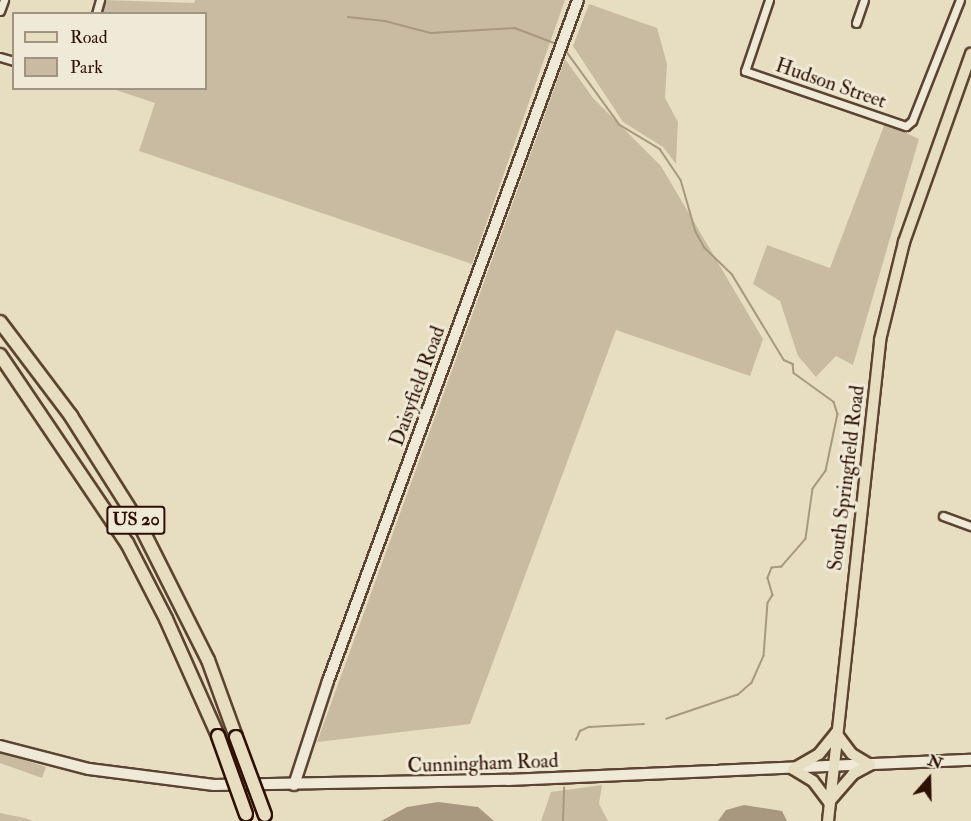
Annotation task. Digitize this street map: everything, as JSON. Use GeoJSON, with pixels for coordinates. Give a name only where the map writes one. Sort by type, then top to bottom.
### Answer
{"type":"FeatureCollection","features":[{"type":"Feature","properties":{"kind":"highway","name":"US 20"},"geometry":{"type":"LineString","coordinates":[[0,322],[71,416],[140,525],[208,660],[266,818]]}},
{"type":"Feature","properties":{"kind":"highway","name":"US 20"},"geometry":{"type":"LineString","coordinates":[[0,355],[127,543],[166,619],[218,736],[247,817]]}},
{"type":"Feature","properties":{"kind":"main road","name":"Daisyfield Road"},"geometry":{"type":"LineString","coordinates":[[294,785],[328,681],[578,0]]}},
{"type":"Feature","properties":{"kind":"main road","name":"South Springfield Road"},"geometry":{"type":"LineString","coordinates":[[828,821],[880,340],[904,242],[971,54]]}},
{"type":"Feature","properties":{"kind":"main road"},"geometry":{"type":"LineString","coordinates":[[792,769],[819,754],[836,733],[852,754],[870,765]]}},
{"type":"Feature","properties":{"kind":"main road","name":"Cunningham Road"},"geometry":{"type":"LineString","coordinates":[[0,746],[89,769],[150,779],[214,785],[294,785],[832,768],[971,760]]}},
{"type":"Feature","properties":{"kind":"main road"},"geometry":{"type":"LineString","coordinates":[[792,769],[813,781],[829,802],[853,774],[870,765]]}},
{"type":"Feature","properties":{"kind":"street"},"geometry":{"type":"LineString","coordinates":[[0,11],[4,0]]}},
{"type":"Feature","properties":{"kind":"street","name":"Hudson Street"},"geometry":{"type":"LineString","coordinates":[[769,0],[745,71],[906,126],[916,110],[960,0]]}},
{"type":"Feature","properties":{"kind":"street"},"geometry":{"type":"LineString","coordinates":[[856,23],[864,0]]}},
{"type":"Feature","properties":{"kind":"street"},"geometry":{"type":"LineString","coordinates":[[943,516],[971,526]]}},
{"type":"Feature","properties":{"kind":"green space"},"geometry":{"type":"Polygon","coordinates":[[[103,0],[194,3],[195,0],[565,0],[472,264],[139,151],[155,103],[116,90],[207,90],[207,12],[100,12],[103,0]]]}},
{"type":"Feature","properties":{"kind":"green space"},"geometry":{"type":"Polygon","coordinates":[[[589,4],[657,28],[667,64],[665,98],[678,122],[676,164],[663,147],[623,122],[573,46],[589,4]]]}},
{"type":"Feature","properties":{"kind":"green space"},"geometry":{"type":"Polygon","coordinates":[[[565,59],[593,98],[661,166],[763,339],[750,376],[616,330],[470,724],[317,742],[565,59]]]}},
{"type":"Feature","properties":{"kind":"green space"},"geometry":{"type":"Polygon","coordinates":[[[885,123],[919,139],[853,365],[836,356],[816,377],[798,356],[780,301],[753,284],[767,245],[830,268],[885,123]]]}},
{"type":"Feature","properties":{"kind":"green space"},"geometry":{"type":"Polygon","coordinates":[[[0,752],[46,767],[42,778],[0,763],[0,752]]]}},
{"type":"Feature","properties":{"kind":"green space"},"geometry":{"type":"Polygon","coordinates":[[[602,785],[599,804],[608,821],[541,821],[551,792],[602,785]]]}},
{"type":"Feature","properties":{"kind":"green space"},"geometry":{"type":"Polygon","coordinates":[[[0,813],[25,818],[33,821],[0,821],[0,813]]]}},
{"type":"Feature","properties":{"kind":"shaded area"},"geometry":{"type":"Polygon","coordinates":[[[438,802],[478,807],[494,821],[381,821],[407,807],[438,802]]]}},
{"type":"Feature","properties":{"kind":"shaded area"},"geometry":{"type":"Polygon","coordinates":[[[744,805],[782,811],[787,821],[718,821],[726,810],[744,805]]]}},
{"type":"Feature","properties":{"kind":"waterway"},"geometry":{"type":"LineString","coordinates":[[348,17],[385,21],[431,33],[515,28],[557,44]]}},
{"type":"Feature","properties":{"kind":"waterway"},"geometry":{"type":"LineString","coordinates":[[564,48],[620,125],[660,149],[681,180],[696,232],[705,248],[732,274],[784,360],[793,364],[794,373],[834,402],[838,414],[826,471],[813,489],[806,539],[782,567],[772,568],[768,578],[773,595],[768,603],[764,656],[752,683],[738,695],[667,719]]}},
{"type":"Feature","properties":{"kind":"waterway"},"geometry":{"type":"LineString","coordinates":[[576,740],[580,731],[589,727],[644,724]]}},
{"type":"Feature","properties":{"kind":"waterway"},"geometry":{"type":"LineString","coordinates":[[563,821],[564,788]]}}]}
